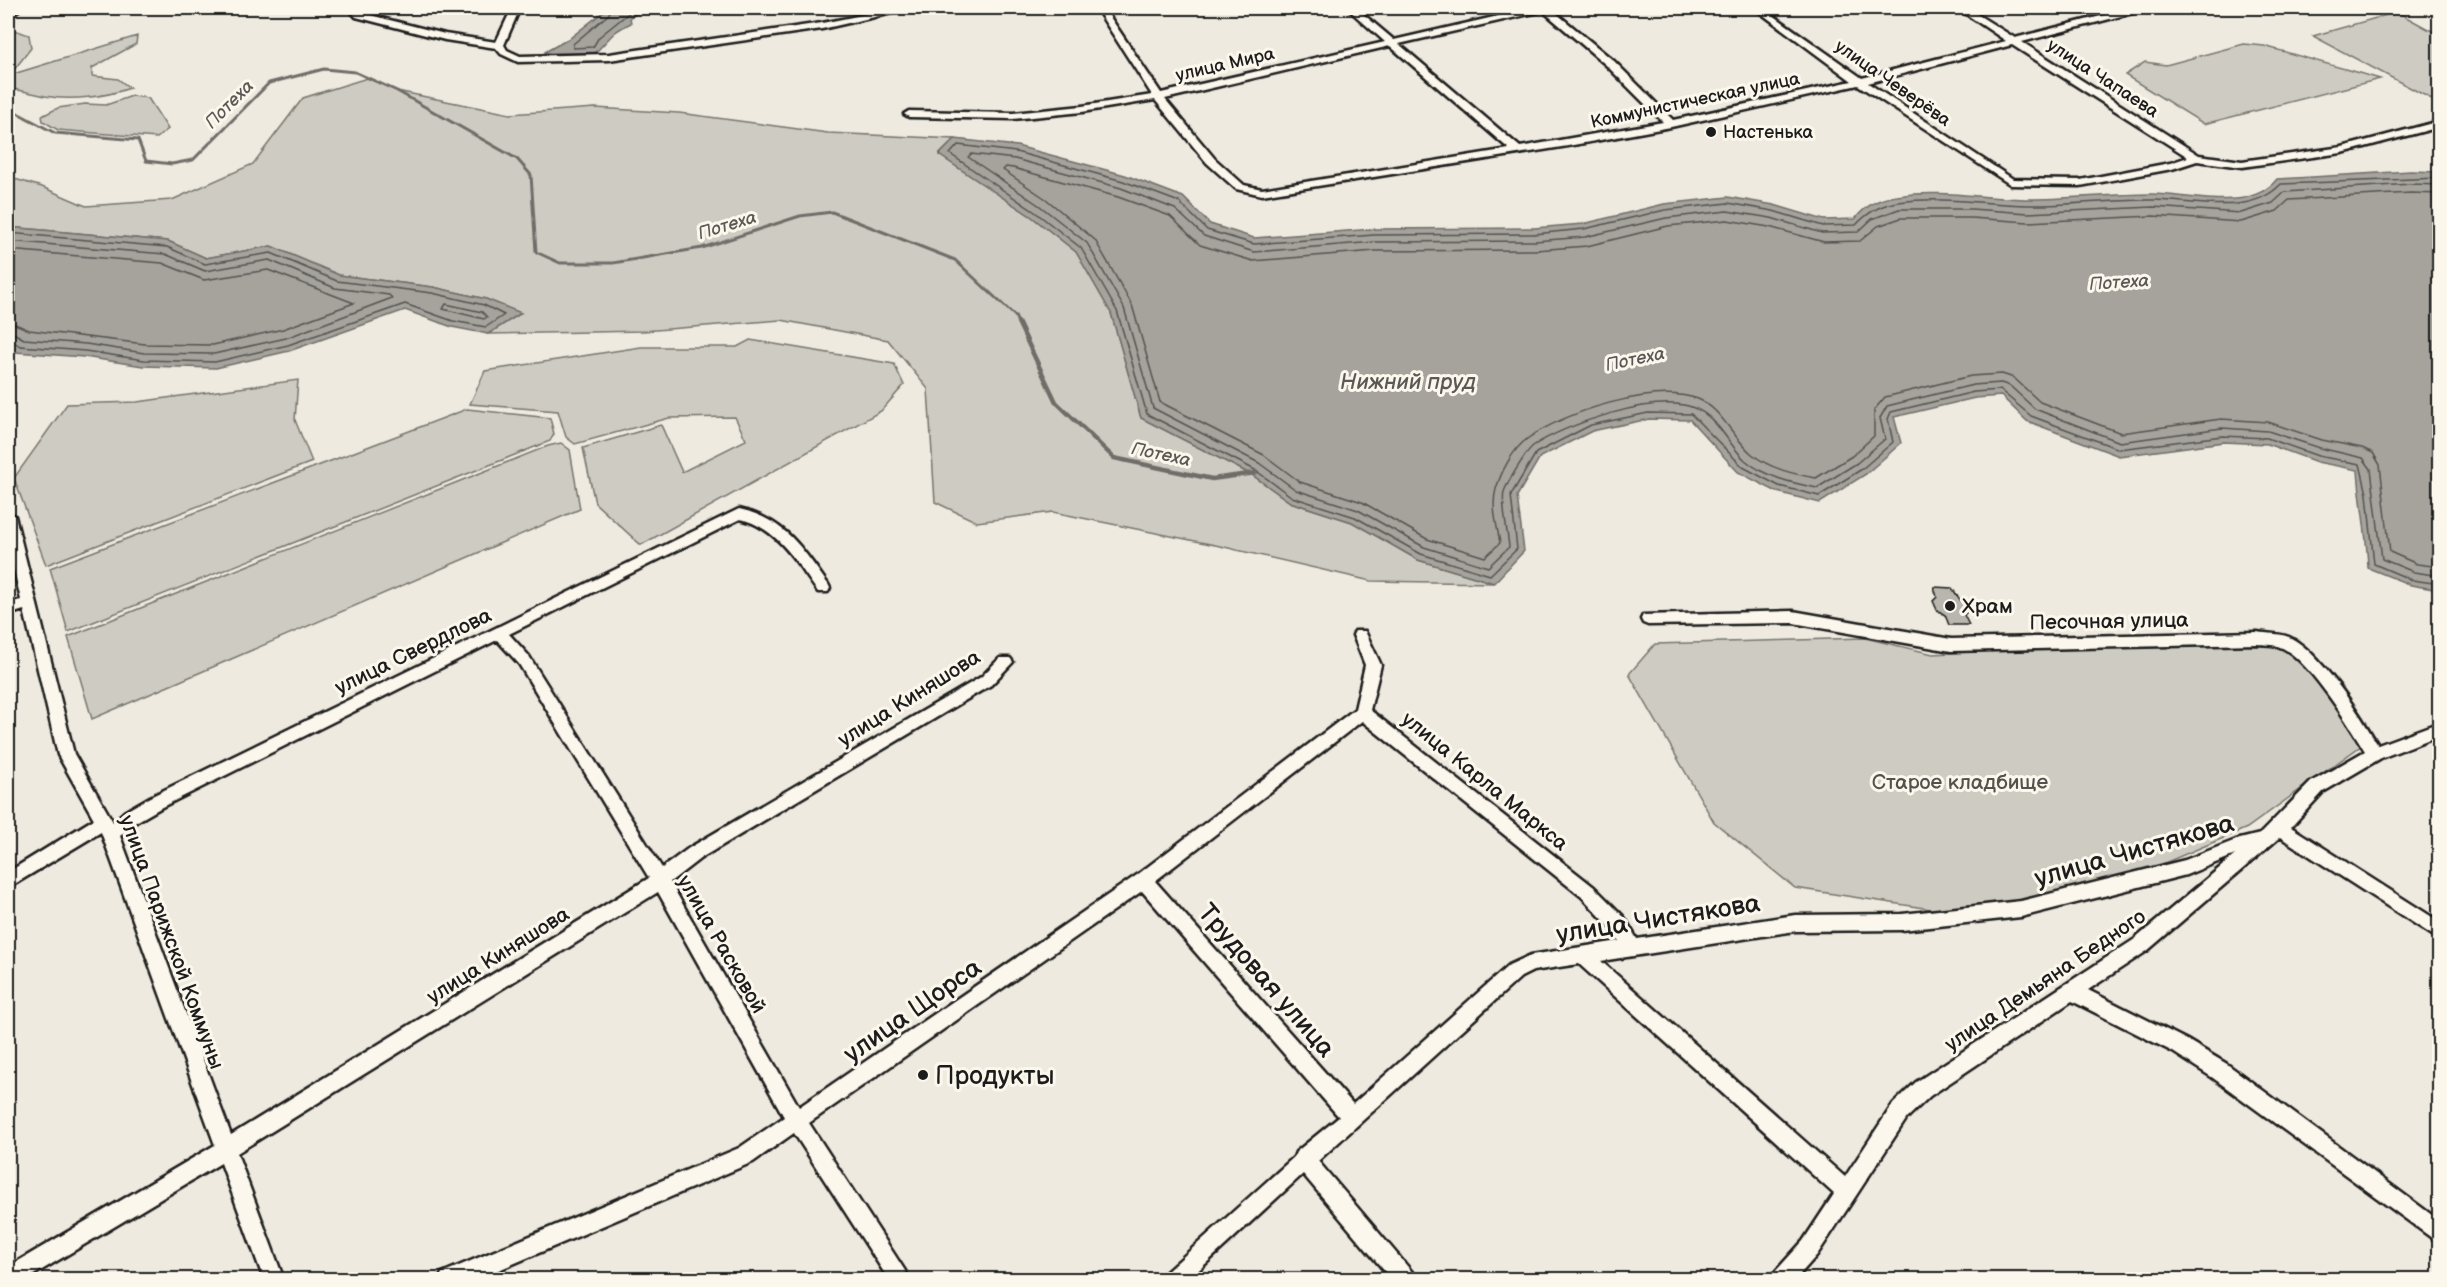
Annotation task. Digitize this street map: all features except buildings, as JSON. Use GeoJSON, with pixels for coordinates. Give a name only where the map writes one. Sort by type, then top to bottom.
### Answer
{"type":"FeatureCollection","features":[{"type":"Feature","properties":{"kind":"street"},"geometry":{"type":"LineString","coordinates":[[8,14],[16,8]]}},
{"type":"Feature","properties":{"kind":"street"},"geometry":{"type":"LineString","coordinates":[[352,8],[359,15],[464,43],[499,45]]}},
{"type":"Feature","properties":{"kind":"street"},"geometry":{"type":"LineString","coordinates":[[389,22],[403,8],[426,8]]}},
{"type":"Feature","properties":{"kind":"street"},"geometry":{"type":"LineString","coordinates":[[499,45],[516,8]]}},
{"type":"Feature","properties":{"kind":"street"},"geometry":{"type":"LineString","coordinates":[[499,45],[504,52],[518,59],[609,57],[812,27],[909,8]]}},
{"type":"Feature","properties":{"kind":"street"},"geometry":{"type":"LineString","coordinates":[[1100,8],[1158,96]]}},
{"type":"Feature","properties":{"kind":"street"},"geometry":{"type":"LineString","coordinates":[[1351,8],[1518,151]]}},
{"type":"Feature","properties":{"kind":"street"},"geometry":{"type":"LineString","coordinates":[[1544,8],[1610,63],[1671,124]]}},
{"type":"Feature","properties":{"kind":"street","name":"улица Мира"},"geometry":{"type":"LineString","coordinates":[[909,114],[1013,117],[1082,109],[1158,96],[1544,8]]}},
{"type":"Feature","properties":{"kind":"street","name":"улица Чеверёва"},"geometry":{"type":"LineString","coordinates":[[1758,8],[1860,82],[2012,182],[2080,183],[2172,166],[2196,158]]}},
{"type":"Feature","properties":{"kind":"street","name":"улица Чапаева"},"geometry":{"type":"LineString","coordinates":[[1961,8],[2196,158]]}},
{"type":"Feature","properties":{"kind":"street","name":"Коммунистическая улица"},"geometry":{"type":"LineString","coordinates":[[1158,96],[1211,161],[1248,191],[1279,190],[1671,124],[1860,82],[2141,8]]}},
{"type":"Feature","properties":{"kind":"street"},"geometry":{"type":"LineString","coordinates":[[2196,158],[2242,164],[2342,150],[2439,124]]}},
{"type":"Feature","properties":{"kind":"street","name":"улица Свердлова"},"geometry":{"type":"LineString","coordinates":[[8,881],[108,827],[130,818],[156,802],[739,514],[756,516],[767,522],[792,545],[823,588]]}},
{"type":"Feature","properties":{"kind":"street","name":"улица Парижской Коммуны"},"geometry":{"type":"LineString","coordinates":[[8,516],[66,755],[108,827],[274,1280]]}},
{"type":"Feature","properties":{"kind":"street"},"geometry":{"type":"LineString","coordinates":[[8,609],[29,603]]}},
{"type":"Feature","properties":{"kind":"street","name":"Песочная улица"},"geometry":{"type":"LineString","coordinates":[[1648,619],[1793,616],[1951,645],[2258,638],[2286,642],[2304,657],[2362,730],[2375,753]]}},
{"type":"Feature","properties":{"kind":"street","name":"улица Расковой"},"geometry":{"type":"LineString","coordinates":[[500,634],[524,660],[660,880],[797,1121],[901,1280]]}},
{"type":"Feature","properties":{"kind":"street"},"geometry":{"type":"LineString","coordinates":[[1360,635],[1373,665],[1362,712]]}},
{"type":"Feature","properties":{"kind":"street","name":"улица Киняшова"},"geometry":{"type":"LineString","coordinates":[[8,1278],[225,1150],[660,880],[695,853],[986,681],[1005,662]]}},
{"type":"Feature","properties":{"kind":"street","name":"улица Щорса"},"geometry":{"type":"LineString","coordinates":[[449,1280],[746,1155],[1143,880],[1362,712]]}},
{"type":"Feature","properties":{"kind":"street","name":"улица Карла Маркса"},"geometry":{"type":"LineString","coordinates":[[1362,712],[1588,892],[1618,923],[1632,947]]}},
{"type":"Feature","properties":{"kind":"street","name":"улица Демьяна Бедного"},"geometry":{"type":"LineString","coordinates":[[1781,1280],[1810,1248],[1900,1111],[1923,1089],[2141,945],[2279,828],[2318,787],[2375,753],[2439,728]]}},
{"type":"Feature","properties":{"kind":"street"},"geometry":{"type":"LineString","coordinates":[[2279,828],[2439,932]]}},
{"type":"Feature","properties":{"kind":"street","name":"улица Чистякова"},"geometry":{"type":"LineString","coordinates":[[1172,1280],[1303,1159],[1515,971],[1531,963],[1795,923],[1902,922],[2021,909],[2186,867],[2236,847],[2262,841]]}},
{"type":"Feature","properties":{"kind":"street","name":"Трудовая улица"},"geometry":{"type":"LineString","coordinates":[[1143,880],[1351,1116]]}},
{"type":"Feature","properties":{"kind":"street"},"geometry":{"type":"LineString","coordinates":[[1582,955],[1848,1193]]}},
{"type":"Feature","properties":{"kind":"street"},"geometry":{"type":"LineString","coordinates":[[2070,991],[2180,1046],[2220,1071],[2439,1234]]}},
{"type":"Feature","properties":{"kind":"street"},"geometry":{"type":"LineString","coordinates":[[1303,1159],[1406,1280]]}},
{"type":"Feature","properties":{"kind":"green space"},"geometry":{"type":"Polygon","coordinates":[[[2397,12],[2439,35],[2439,103],[2313,36],[2397,12]]]}},
{"type":"Feature","properties":{"kind":"green space"},"geometry":{"type":"Polygon","coordinates":[[[8,28],[29,35],[31,48],[10,75],[137,36],[136,44],[92,68],[92,76],[118,79],[130,88],[99,96],[66,98],[8,88],[8,28]]]}},
{"type":"Feature","properties":{"kind":"green space"},"geometry":{"type":"Polygon","coordinates":[[[2244,44],[2264,46],[2380,79],[2204,124],[2125,75],[2145,62],[2166,65],[2244,44]]]}},
{"type":"Feature","properties":{"kind":"green space"},"geometry":{"type":"Polygon","coordinates":[[[367,78],[397,91],[510,114],[595,108],[679,113],[828,133],[955,139],[939,155],[1032,217],[1076,252],[1111,313],[1141,418],[1252,475],[1290,502],[1352,522],[1418,560],[1494,583],[1371,581],[1220,546],[1053,512],[977,522],[935,502],[928,389],[888,340],[781,320],[643,331],[488,334],[520,314],[486,299],[433,287],[339,275],[271,246],[206,258],[168,241],[8,227],[8,177],[42,187],[86,206],[172,200],[253,164],[303,98],[367,78]]]}},
{"type":"Feature","properties":{"kind":"green space"},"geometry":{"type":"Polygon","coordinates":[[[132,96],[148,98],[168,129],[157,138],[58,130],[43,121],[42,116],[58,108],[85,104],[106,105],[132,96]]]}},
{"type":"Feature","properties":{"kind":"green space"},"geometry":{"type":"Polygon","coordinates":[[[750,340],[894,364],[904,385],[881,411],[641,545],[595,503],[583,448],[661,425],[682,472],[746,440],[735,417],[669,418],[575,444],[566,437],[558,411],[470,404],[485,371],[641,347],[737,347],[750,340]]]}},
{"type":"Feature","properties":{"kind":"green space"},"geometry":{"type":"Polygon","coordinates":[[[298,380],[295,420],[312,462],[46,565],[14,478],[67,404],[137,402],[298,380]]]}},
{"type":"Feature","properties":{"kind":"green space"},"geometry":{"type":"Polygon","coordinates":[[[467,409],[550,418],[554,434],[550,441],[68,632],[50,568],[467,409]]]}},
{"type":"Feature","properties":{"kind":"green space"},"geometry":{"type":"Polygon","coordinates":[[[561,443],[570,450],[580,509],[92,719],[68,637],[548,446],[561,443]]]}},
{"type":"Feature","properties":{"kind":"green space","name":"Старое кладбище"},"geometry":{"type":"Polygon","coordinates":[[[1865,638],[1933,654],[2179,641],[2273,645],[2300,657],[2362,737],[2362,745],[2247,828],[2115,884],[1963,914],[1795,888],[1714,822],[1629,674],[1655,644],[1865,638]]]}},
{"type":"Feature","properties":{"kind":"water"},"geometry":{"type":"Polygon","coordinates":[[[608,8],[651,8],[630,17],[631,23],[616,32],[593,53],[572,57],[545,52],[570,38],[608,8]]]}},
{"type":"Feature","properties":{"kind":"water","name":"Нижний пруд"},"geometry":{"type":"Polygon","coordinates":[[[955,139],[1017,146],[1125,175],[1183,197],[1210,224],[1254,238],[1374,229],[1534,228],[1583,224],[1664,204],[1728,197],[1774,205],[1824,220],[1855,219],[1863,210],[1879,201],[1914,194],[2029,199],[2152,194],[2219,200],[2251,196],[2265,190],[2277,179],[2411,171],[2439,172],[2439,590],[2411,585],[2368,568],[2358,470],[2317,462],[2267,444],[2224,442],[2119,456],[2027,421],[2001,396],[1975,398],[1894,417],[1901,443],[1866,474],[1820,503],[1777,492],[1738,472],[1690,420],[1649,419],[1592,431],[1540,457],[1517,496],[1524,551],[1494,583],[1418,560],[1352,522],[1290,502],[1252,475],[1141,418],[1111,313],[1076,252],[1032,217],[939,155],[955,139]]]}},
{"type":"Feature","properties":{"kind":"water"},"geometry":{"type":"Polygon","coordinates":[[[8,227],[168,241],[206,258],[271,246],[339,275],[433,287],[486,299],[521,313],[488,334],[452,327],[405,310],[289,351],[216,368],[143,366],[84,357],[15,352],[8,340],[8,227]]]}},
{"type":"Feature","properties":{"kind":"waterway","name":"Потеха"},"geometry":{"type":"LineString","coordinates":[[8,108],[55,133],[138,140],[146,161],[172,164],[193,160],[269,83],[324,69],[355,72],[397,91],[517,159],[531,175],[536,252],[560,263],[613,263],[702,248],[800,216],[832,212],[955,260],[1015,316],[1018,323]]}},
{"type":"Feature","properties":{"kind":"waterway","name":"Потеха"},"geometry":{"type":"LineString","coordinates":[[1018,322],[1056,402],[1114,458],[1212,479],[1256,473]]}},
{"type":"Feature","properties":{"kind":"place","name":"Настенька"},"geometry":{"type":"Point","coordinates":[1711,132]}},
{"type":"Feature","properties":{"kind":"place","name":"Храм"},"geometry":{"type":"Point","coordinates":[1950,606]}},
{"type":"Feature","properties":{"kind":"place","name":"Продукты"},"geometry":{"type":"Point","coordinates":[923,1075]}}]}
